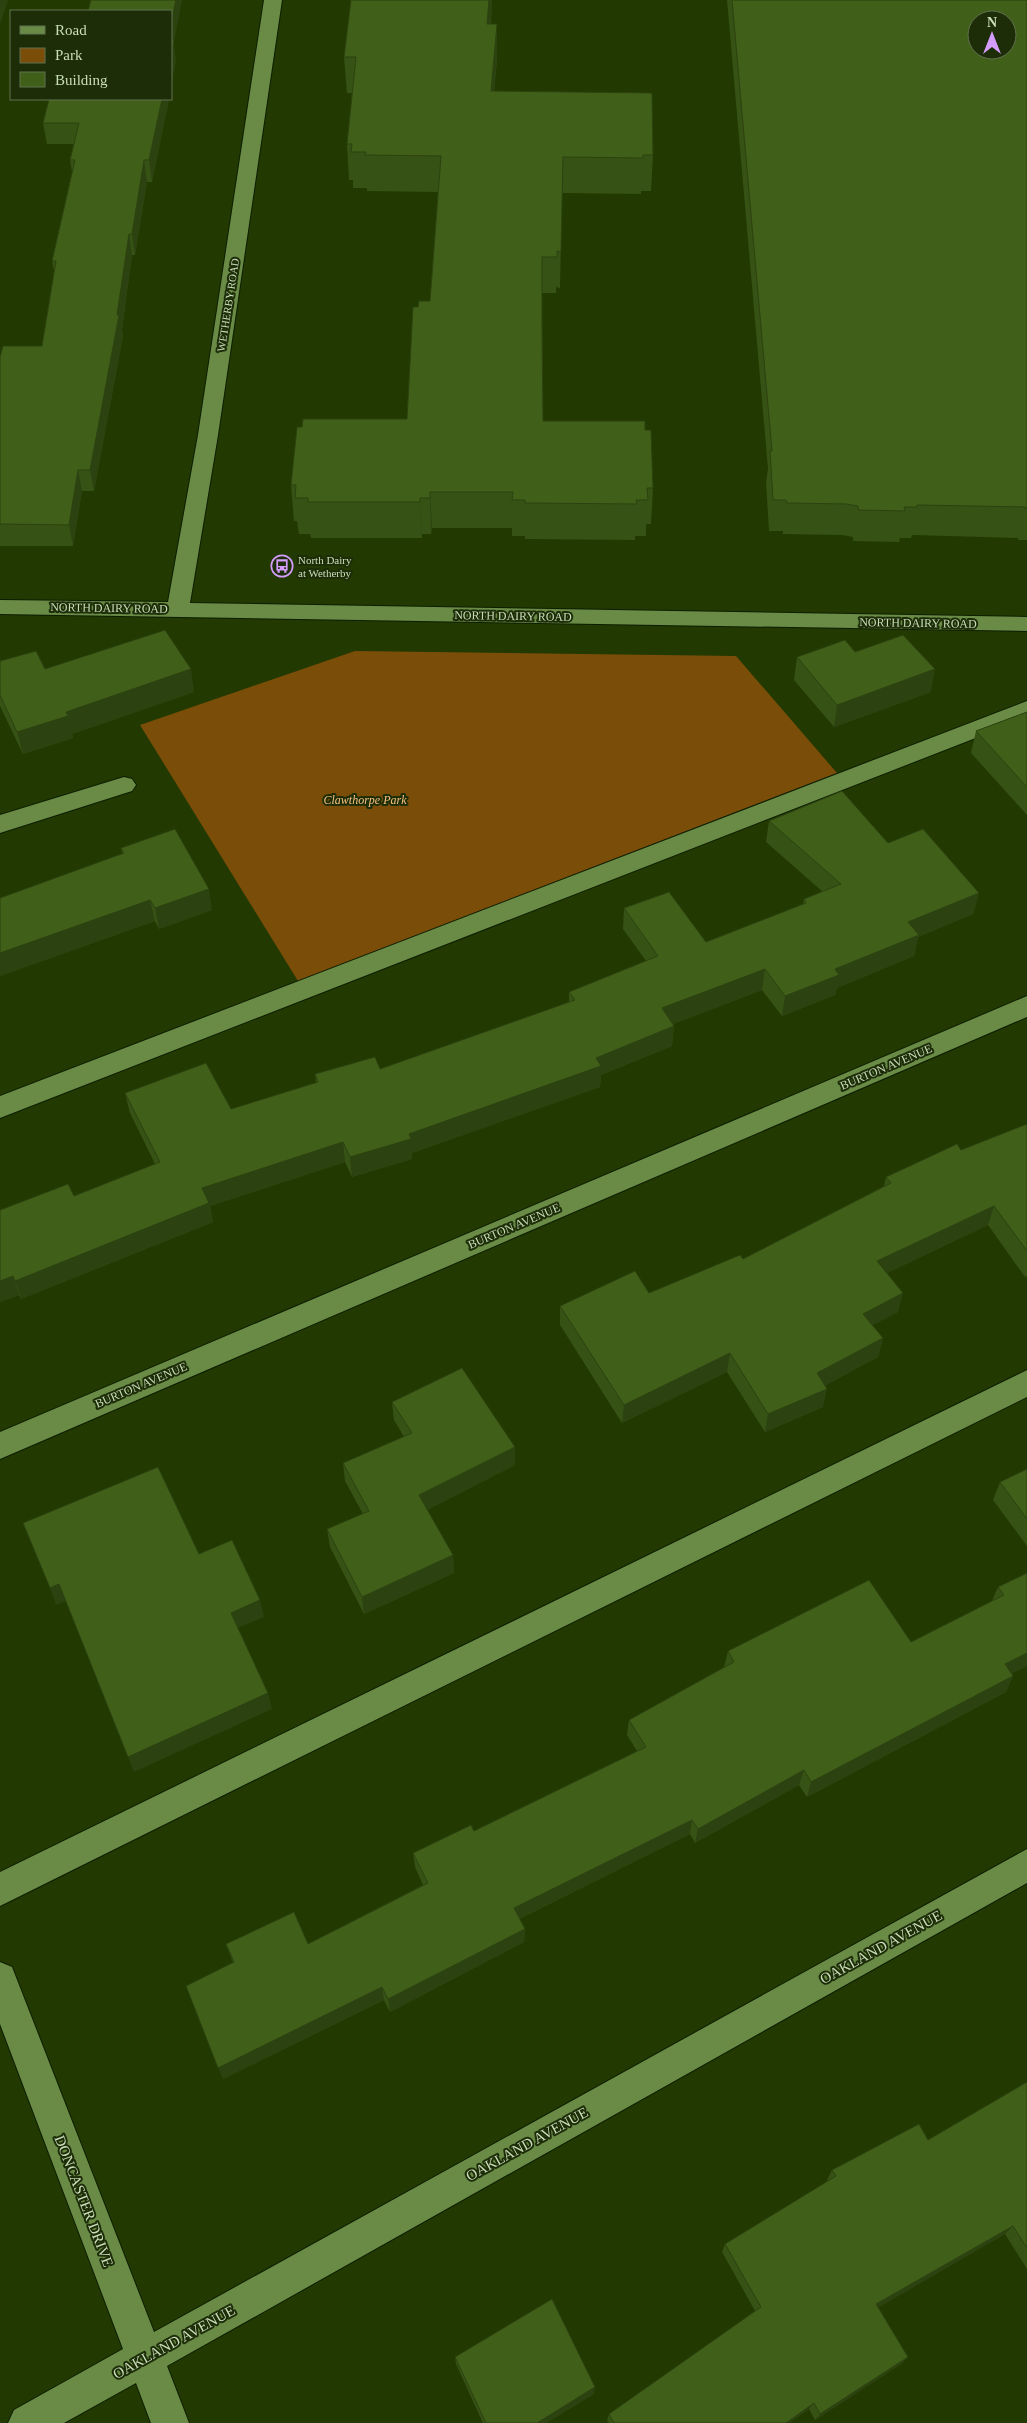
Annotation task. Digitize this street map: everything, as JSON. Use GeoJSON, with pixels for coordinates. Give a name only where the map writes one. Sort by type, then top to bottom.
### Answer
{"type":"FeatureCollection","features":[{"type":"Feature","properties":{"kind":"street","name":"WETHERBY ROAD"},"geometry":{"type":"LineString","coordinates":[[178,610],[208,435],[273,0]]}},
{"type":"Feature","properties":{"kind":"street","name":"NORTH DAIRY ROAD"},"geometry":{"type":"LineString","coordinates":[[0,606],[1027,624]]}},
{"type":"Feature","properties":{"kind":"street"},"geometry":{"type":"LineString","coordinates":[[0,1107],[1027,709]]}},
{"type":"Feature","properties":{"kind":"street"},"geometry":{"type":"LineString","coordinates":[[0,824],[124,785]]}},
{"type":"Feature","properties":{"kind":"street","name":"BURTON AVENUE"},"geometry":{"type":"LineString","coordinates":[[0,1446],[1027,1006]]}},
{"type":"Feature","properties":{"kind":"street"},"geometry":{"type":"LineString","coordinates":[[0,1889],[1027,1383]]}},
{"type":"Feature","properties":{"kind":"street","name":"OAKLAND AVENUE"},"geometry":{"type":"LineString","coordinates":[[27,2423],[1027,1865]]}},
{"type":"Feature","properties":{"kind":"street","name":"DONCASTER DRIVE"},"geometry":{"type":"LineString","coordinates":[[0,1979],[170,2423]]}},
{"type":"Feature","properties":{"kind":"green space","name":"Clawthorpe Park"},"geometry":{"type":"Polygon","coordinates":[[[355,651],[736,656],[837,773],[298,981],[140,725],[355,651]]]}},
{"type":"Feature","properties":{"kind":"building"},"geometry":{"type":"Polygon","coordinates":[[[91,0],[176,0],[172,18],[172,10],[88,10],[91,0]]]}},
{"type":"Feature","properties":{"kind":"building"},"geometry":{"type":"Polygon","coordinates":[[[351,0],[489,0],[487,24],[497,24],[491,91],[652,93],[653,155],[643,155],[643,158],[563,157],[561,252],[557,251],[557,257],[542,257],[543,421],[645,421],[645,430],[651,430],[653,488],[647,488],[648,500],[636,500],[637,504],[525,503],[525,500],[512,500],[513,492],[430,492],[430,498],[420,498],[420,502],[308,502],[308,498],[295,498],[296,485],[291,485],[297,427],[302,427],[303,419],[407,419],[413,307],[418,307],[419,301],[430,301],[441,156],[365,155],[366,152],[351,152],[352,144],[347,144],[356,57],[344,57],[351,0]]]}},
{"type":"Feature","properties":{"kind":"building"},"geometry":{"type":"Polygon","coordinates":[[[732,0],[1027,0],[1027,509],[1025,507],[917,505],[917,507],[904,507],[905,511],[858,510],[858,506],[846,504],[787,503],[786,500],[773,500],[770,451],[772,451],[732,0]]]}},
{"type":"Feature","properties":{"kind":"building"},"geometry":{"type":"Polygon","coordinates":[[[49,100],[162,100],[149,160],[144,160],[132,234],[129,234],[117,315],[119,315],[90,470],[78,470],[69,525],[0,524],[0,357],[3,346],[42,346],[56,261],[52,261],[75,160],[70,160],[79,123],[43,123],[49,100]]]}},
{"type":"Feature","properties":{"kind":"building"},"geometry":{"type":"Polygon","coordinates":[[[165,630],[191,669],[66,712],[68,716],[17,732],[0,695],[0,661],[36,651],[45,669],[165,630]]]}},
{"type":"Feature","properties":{"kind":"building"},"geometry":{"type":"Polygon","coordinates":[[[903,635],[935,669],[837,705],[797,657],[845,640],[855,652],[903,635]]]}},
{"type":"Feature","properties":{"kind":"building"},"geometry":{"type":"Polygon","coordinates":[[[1027,712],[1027,787],[976,731],[1027,712]]]}},
{"type":"Feature","properties":{"kind":"building"},"geometry":{"type":"Polygon","coordinates":[[[842,791],[888,843],[923,829],[979,893],[908,922],[919,935],[835,969],[839,975],[785,996],[765,969],[662,1008],[674,1026],[596,1058],[601,1066],[409,1134],[411,1139],[350,1157],[343,1142],[202,1188],[209,1203],[15,1281],[13,1276],[0,1281],[0,1210],[68,1184],[74,1196],[160,1162],[125,1093],[206,1063],[231,1109],[318,1082],[315,1074],[375,1057],[380,1069],[575,1000],[569,992],[658,956],[624,908],[669,892],[706,942],[806,903],[804,899],[841,884],[769,821],[842,791]]]}},
{"type":"Feature","properties":{"kind":"building"},"geometry":{"type":"Polygon","coordinates":[[[175,829],[209,889],[155,908],[150,900],[0,953],[0,898],[124,853],[121,848],[175,829]]]}},
{"type":"Feature","properties":{"kind":"building"},"geometry":{"type":"Polygon","coordinates":[[[1027,1124],[1027,1251],[994,1206],[877,1261],[903,1293],[863,1314],[883,1338],[817,1373],[827,1389],[768,1414],[730,1353],[624,1405],[560,1306],[635,1271],[649,1293],[740,1255],[743,1259],[891,1183],[886,1177],[957,1144],[961,1150],[1027,1124]]]}},
{"type":"Feature","properties":{"kind":"building"},"geometry":{"type":"Polygon","coordinates":[[[462,1368],[515,1447],[419,1495],[453,1555],[362,1597],[327,1529],[369,1511],[343,1463],[412,1433],[392,1402],[462,1368]]]}},
{"type":"Feature","properties":{"kind":"building"},"geometry":{"type":"Polygon","coordinates":[[[158,1467],[199,1554],[232,1540],[260,1600],[231,1613],[268,1693],[128,1757],[59,1584],[50,1588],[23,1523],[158,1467]]]}},
{"type":"Feature","properties":{"kind":"building"},"geometry":{"type":"Polygon","coordinates":[[[1027,1469],[1027,1519],[1000,1482],[1027,1469]]]}},
{"type":"Feature","properties":{"kind":"building"},"geometry":{"type":"Polygon","coordinates":[[[1027,1573],[1027,1653],[1005,1664],[1013,1676],[811,1782],[804,1770],[698,1829],[692,1820],[514,1908],[525,1929],[388,1999],[382,1987],[218,2068],[186,1986],[234,1962],[226,1944],[294,1912],[308,1944],[428,1883],[413,1853],[471,1825],[474,1831],[646,1747],[629,1720],[734,1662],[728,1651],[869,1580],[911,1642],[1004,1595],[998,1587],[1027,1573]]]}},
{"type":"Feature","properties":{"kind":"building"},"geometry":{"type":"Polygon","coordinates":[[[1027,2082],[1027,2248],[1013,2226],[876,2304],[908,2357],[820,2414],[814,2403],[786,2423],[614,2423],[609,2414],[761,2307],[725,2244],[836,2176],[832,2170],[919,2124],[928,2140],[1027,2082]]]}},
{"type":"Feature","properties":{"kind":"building"},"geometry":{"type":"Polygon","coordinates":[[[552,2299],[595,2387],[537,2423],[486,2423],[455,2357],[552,2299]]]}},
{"type":"Feature","properties":{"kind":"place","name":"North Dairy at Wetherby"},"geometry":{"type":"Point","coordinates":[282,566]}}]}
